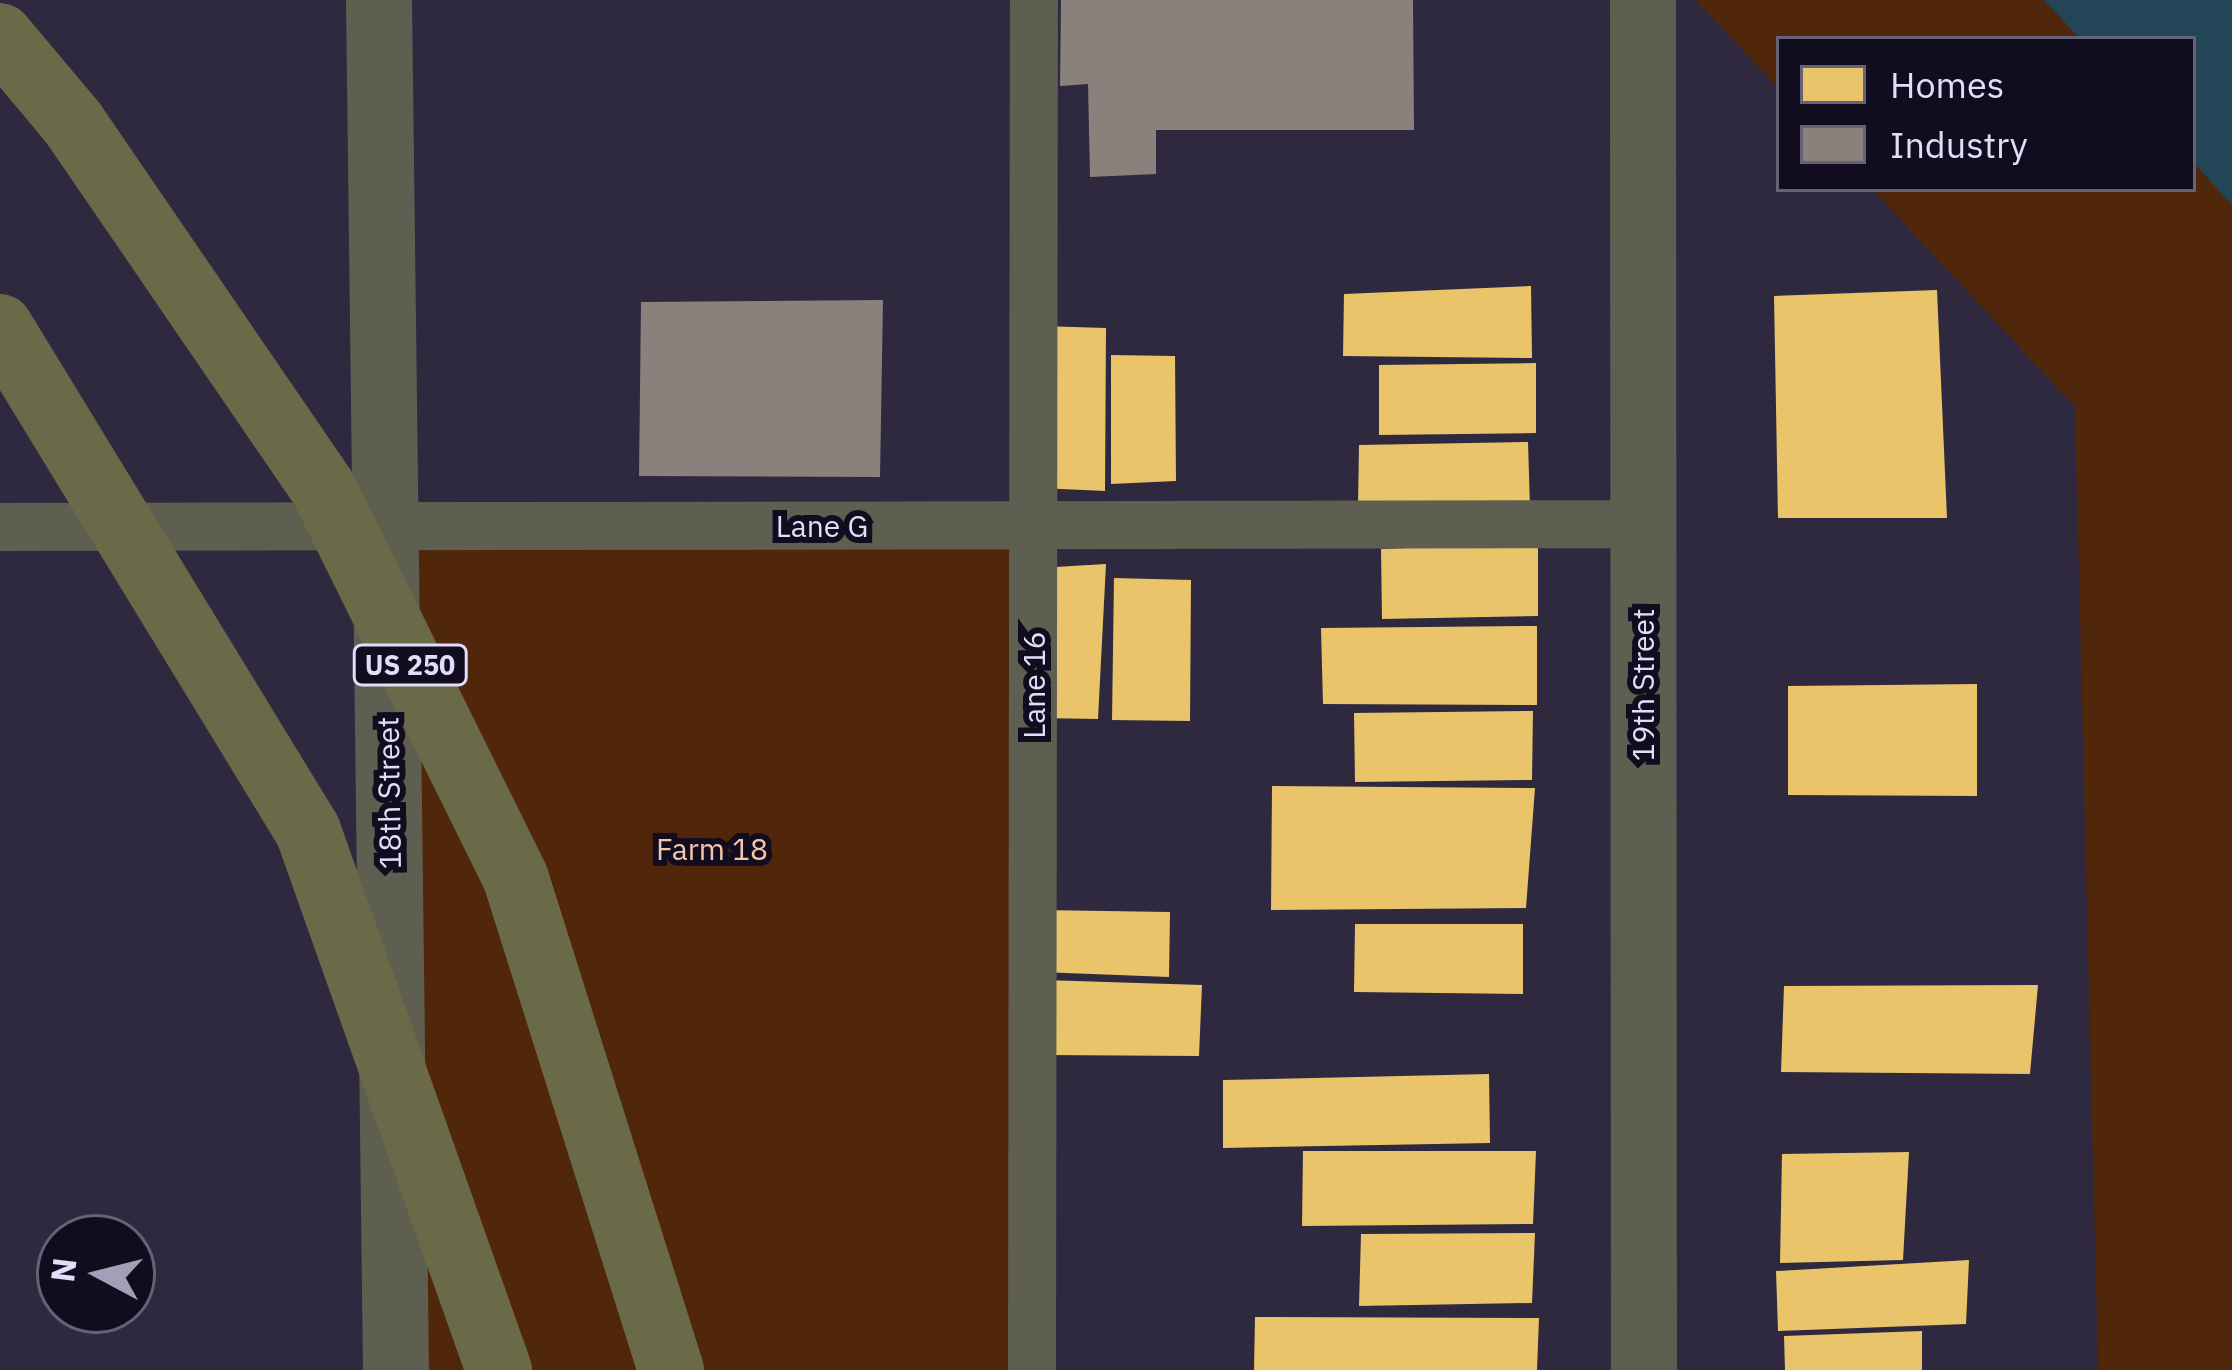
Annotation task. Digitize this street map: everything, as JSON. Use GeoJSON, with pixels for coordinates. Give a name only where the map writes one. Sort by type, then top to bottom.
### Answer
{"type":"FeatureCollection","features":[{"type":"Feature","properties":{"kind":"highway","name":"US 250"},"geometry":{"type":"LineString","coordinates":[[0,36],[73,123],[323,488],[516,879],[671,1370]]}},
{"type":"Feature","properties":{"kind":"highway"},"geometry":{"type":"LineString","coordinates":[[0,327],[308,831],[499,1370]]}},
{"type":"Feature","properties":{"kind":"street","name":"18th Street"},"geometry":{"type":"LineString","coordinates":[[379,0],[397,1370]]}},
{"type":"Feature","properties":{"kind":"street","name":"19th Street"},"geometry":{"type":"LineString","coordinates":[[1643,0],[1644,1370]]}},
{"type":"Feature","properties":{"kind":"lane","name":"Lane 16"},"geometry":{"type":"LineString","coordinates":[[1032,1370],[1034,0]]}},
{"type":"Feature","properties":{"kind":"lane","name":"Lane G"},"geometry":{"type":"LineString","coordinates":[[0,527],[1643,524]]}},
{"type":"Feature","properties":{"kind":"green space"},"geometry":{"type":"Polygon","coordinates":[[[1696,0],[2044,0],[2077,36],[1776,36],[1776,86],[1696,0]]]}},
{"type":"Feature","properties":{"kind":"green space"},"geometry":{"type":"Polygon","coordinates":[[[2196,165],[2232,205],[2232,1370],[2098,1370],[2075,407],[1875,192],[2196,192],[2196,165]]]}},
{"type":"Feature","properties":{"kind":"green space","name":"Farm 18"},"geometry":{"type":"Polygon","coordinates":[[[386,523],[1035,527],[1032,1370],[396,1370],[386,523]]]}},
{"type":"Feature","properties":{"kind":"water"},"geometry":{"type":"Polygon","coordinates":[[[2044,0],[2232,0],[2232,205],[2196,165],[2196,36],[2077,36],[2044,0]]]}},
{"type":"Feature","properties":{"kind":"building: Homes"},"geometry":{"type":"Polygon","coordinates":[[[1531,286],[1532,358],[1343,356],[1344,294],[1531,286]]]}},
{"type":"Feature","properties":{"kind":"building: Homes"},"geometry":{"type":"Polygon","coordinates":[[[1937,290],[1947,518],[1778,518],[1774,296],[1937,290]]]}},
{"type":"Feature","properties":{"kind":"building: Homes"},"geometry":{"type":"Polygon","coordinates":[[[1041,326],[1106,328],[1105,491],[1039,488],[1041,326]]]}},
{"type":"Feature","properties":{"kind":"building: Homes"},"geometry":{"type":"Polygon","coordinates":[[[1111,355],[1175,356],[1176,481],[1111,484],[1111,355]]]}},
{"type":"Feature","properties":{"kind":"building: Homes"},"geometry":{"type":"Polygon","coordinates":[[[1536,363],[1536,433],[1379,435],[1379,365],[1536,363]]]}},
{"type":"Feature","properties":{"kind":"building: Homes"},"geometry":{"type":"Polygon","coordinates":[[[1528,442],[1530,508],[1358,505],[1359,445],[1528,442]]]}},
{"type":"Feature","properties":{"kind":"building: Homes"},"geometry":{"type":"Polygon","coordinates":[[[1538,543],[1538,616],[1382,619],[1381,549],[1538,543]]]}},
{"type":"Feature","properties":{"kind":"building: Homes"},"geometry":{"type":"Polygon","coordinates":[[[1106,564],[1098,719],[1038,718],[1038,568],[1106,564]]]}},
{"type":"Feature","properties":{"kind":"building: Homes"},"geometry":{"type":"Polygon","coordinates":[[[1114,578],[1191,580],[1190,721],[1112,720],[1114,578]]]}},
{"type":"Feature","properties":{"kind":"building: Homes"},"geometry":{"type":"Polygon","coordinates":[[[1537,626],[1537,705],[1323,704],[1321,628],[1537,626]]]}},
{"type":"Feature","properties":{"kind":"building: Homes"},"geometry":{"type":"Polygon","coordinates":[[[1977,684],[1977,796],[1788,795],[1788,686],[1977,684]]]}},
{"type":"Feature","properties":{"kind":"building: Homes"},"geometry":{"type":"Polygon","coordinates":[[[1533,711],[1532,780],[1355,782],[1354,713],[1533,711]]]}},
{"type":"Feature","properties":{"kind":"building: Homes"},"geometry":{"type":"Polygon","coordinates":[[[1272,786],[1535,788],[1526,908],[1271,910],[1272,786]]]}},
{"type":"Feature","properties":{"kind":"building: Homes"},"geometry":{"type":"Polygon","coordinates":[[[1040,910],[1170,912],[1169,977],[1040,972],[1040,910]]]}},
{"type":"Feature","properties":{"kind":"building: Homes"},"geometry":{"type":"Polygon","coordinates":[[[1355,924],[1523,924],[1523,994],[1354,992],[1355,924]]]}},
{"type":"Feature","properties":{"kind":"building: Homes"},"geometry":{"type":"Polygon","coordinates":[[[1043,980],[1202,985],[1199,1056],[1044,1055],[1043,980]]]}},
{"type":"Feature","properties":{"kind":"building: Homes"},"geometry":{"type":"Polygon","coordinates":[[[2038,985],[2030,1074],[1781,1072],[1784,986],[2038,985]]]}},
{"type":"Feature","properties":{"kind":"building: Homes"},"geometry":{"type":"Polygon","coordinates":[[[1489,1074],[1490,1143],[1223,1148],[1223,1080],[1489,1074]]]}},
{"type":"Feature","properties":{"kind":"building: Homes"},"geometry":{"type":"Polygon","coordinates":[[[1303,1151],[1536,1151],[1533,1224],[1302,1226],[1303,1151]]]}},
{"type":"Feature","properties":{"kind":"building: Homes"},"geometry":{"type":"Polygon","coordinates":[[[1909,1152],[1903,1260],[1780,1263],[1782,1154],[1909,1152]]]}},
{"type":"Feature","properties":{"kind":"building: Homes"},"geometry":{"type":"Polygon","coordinates":[[[1535,1233],[1532,1303],[1359,1306],[1361,1234],[1535,1233]]]}},
{"type":"Feature","properties":{"kind":"building: Homes"},"geometry":{"type":"Polygon","coordinates":[[[1969,1260],[1966,1324],[1778,1331],[1776,1271],[1969,1260]]]}},
{"type":"Feature","properties":{"kind":"building: Homes"},"geometry":{"type":"Polygon","coordinates":[[[1255,1317],[1539,1318],[1537,1370],[1254,1370],[1255,1317]]]}},
{"type":"Feature","properties":{"kind":"building: Homes"},"geometry":{"type":"Polygon","coordinates":[[[1922,1331],[1922,1370],[1785,1370],[1784,1336],[1922,1331]]]}},
{"type":"Feature","properties":{"kind":"building: Industry"},"geometry":{"type":"Polygon","coordinates":[[[1061,0],[1413,0],[1414,130],[1156,130],[1156,174],[1090,177],[1088,84],[1060,86],[1061,0]]]}},
{"type":"Feature","properties":{"kind":"building: Industry"},"geometry":{"type":"Polygon","coordinates":[[[883,300],[880,477],[639,476],[641,302],[883,300]]]}}]}
